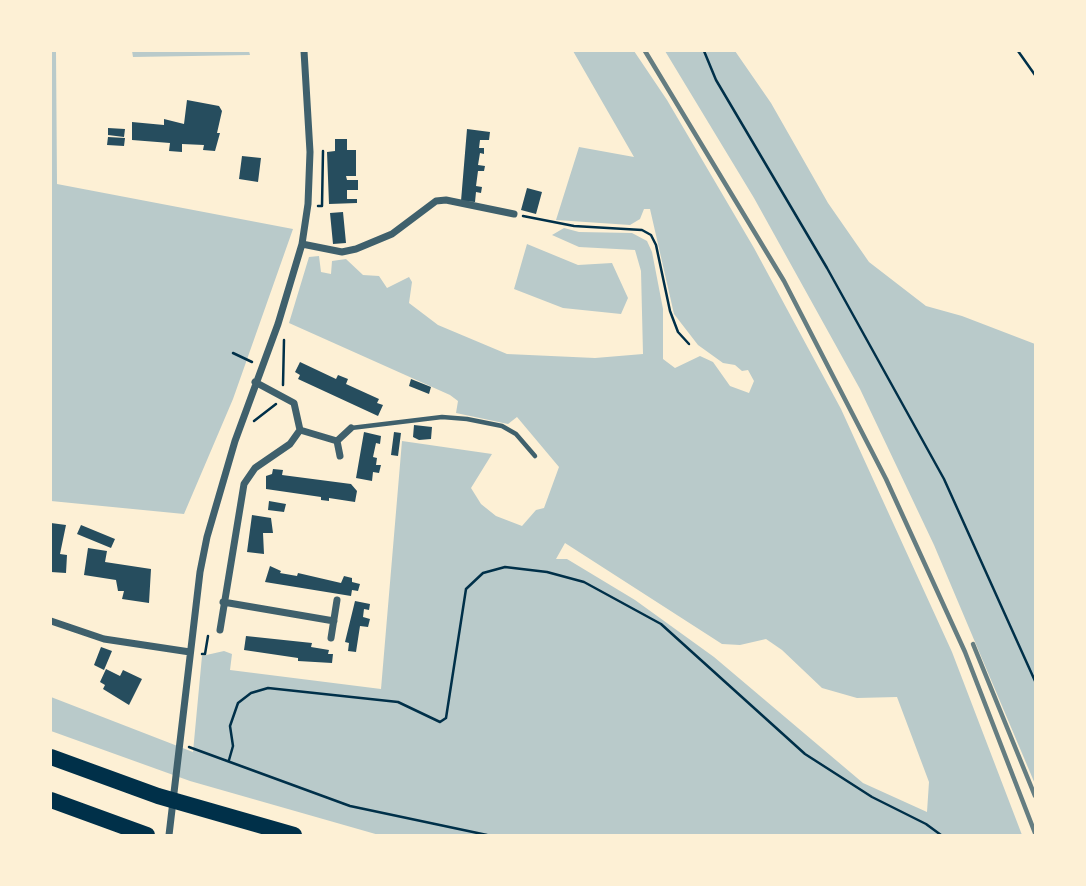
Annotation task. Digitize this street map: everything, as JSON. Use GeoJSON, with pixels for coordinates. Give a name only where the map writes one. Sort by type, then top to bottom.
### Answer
{"type":"FeatureCollection","features":[{"type":"Feature","properties":{"kind":"highway"},"geometry":{"type":"LineString","coordinates":[[51,757],[158,796],[294,835]]}},
{"type":"Feature","properties":{"kind":"highway"},"geometry":{"type":"LineString","coordinates":[[51,800],[147,835]]}},
{"type":"Feature","properties":{"kind":"street"},"geometry":{"type":"LineString","coordinates":[[169,835],[190,652],[207,537],[255,382],[302,244],[308,204],[310,152],[304,51]]}},
{"type":"Feature","properties":{"kind":"street"},"geometry":{"type":"LineString","coordinates":[[302,244],[342,253],[356,249],[392,234],[436,201],[446,200],[514,214]]}},
{"type":"Feature","properties":{"kind":"street"},"geometry":{"type":"LineString","coordinates":[[220,630],[244,484],[255,467],[290,444],[300,430],[294,403],[255,382]]}},
{"type":"Feature","properties":{"kind":"street"},"geometry":{"type":"LineString","coordinates":[[337,441],[351,428]]}},
{"type":"Feature","properties":{"kind":"street"},"geometry":{"type":"LineString","coordinates":[[300,430],[337,441]]}},
{"type":"Feature","properties":{"kind":"street"},"geometry":{"type":"LineString","coordinates":[[337,441],[340,456]]}},
{"type":"Feature","properties":{"kind":"street"},"geometry":{"type":"LineString","coordinates":[[331,638],[337,600]]}},
{"type":"Feature","properties":{"kind":"street"},"geometry":{"type":"LineString","coordinates":[[223,602],[334,621]]}},
{"type":"Feature","properties":{"kind":"street"},"geometry":{"type":"LineString","coordinates":[[51,621],[104,639],[190,652]]}},
{"type":"Feature","properties":{"kind":"lane"},"geometry":{"type":"LineString","coordinates":[[351,428],[442,417],[467,419],[509,430],[535,456]]}},
{"type":"Feature","properties":{"kind":"path"},"geometry":{"type":"LineString","coordinates":[[704,51],[716,80],[827,268],[944,480],[1035,681]]}},
{"type":"Feature","properties":{"kind":"path"},"geometry":{"type":"LineString","coordinates":[[1018,51],[1035,75]]}},
{"type":"Feature","properties":{"kind":"path"},"geometry":{"type":"LineString","coordinates":[[322,204],[323,151]]}},
{"type":"Feature","properties":{"kind":"path"},"geometry":{"type":"LineString","coordinates":[[514,214],[574,226],[642,230],[651,235],[656,245],[670,311],[678,332],[689,344]]}},
{"type":"Feature","properties":{"kind":"path"},"geometry":{"type":"LineString","coordinates":[[233,353],[262,366]]}},
{"type":"Feature","properties":{"kind":"path"},"geometry":{"type":"LineString","coordinates":[[229,760],[233,746],[230,726],[238,703],[251,693],[268,688],[398,702],[440,722],[446,718],[466,589],[483,573],[505,567],[547,572],[584,582],[660,624],[806,754],[872,797],[941,835]]}},
{"type":"Feature","properties":{"kind":"path"},"geometry":{"type":"LineString","coordinates":[[179,744],[350,806],[487,835]]}},
{"type":"Feature","properties":{"kind":"shaded area"},"geometry":{"type":"Polygon","coordinates":[[[51,51],[56,51],[57,184],[293,229],[233,399],[184,514],[51,501],[51,51]]]}},
{"type":"Feature","properties":{"kind":"shaded area"},"geometry":{"type":"Polygon","coordinates":[[[132,51],[249,51],[250,55],[133,57],[132,51]]]}},
{"type":"Feature","properties":{"kind":"shaded area"},"geometry":{"type":"Polygon","coordinates":[[[573,51],[634,51],[667,100],[754,248],[841,409],[952,652],[1022,835],[379,835],[190,781],[51,731],[51,697],[193,752],[202,656],[224,651],[232,654],[230,670],[381,689],[402,441],[492,454],[471,488],[481,504],[496,516],[522,526],[536,510],[544,508],[559,467],[517,417],[508,424],[456,413],[458,401],[450,395],[289,323],[309,257],[319,256],[321,272],[331,274],[332,261],[346,259],[363,275],[379,276],[387,288],[409,277],[412,282],[409,303],[438,325],[507,354],[595,358],[643,354],[641,271],[635,250],[579,247],[552,235],[564,228],[579,232],[632,233],[647,241],[652,252],[663,309],[663,359],[675,368],[700,356],[713,362],[730,386],[749,393],[754,381],[748,370],[742,371],[735,365],[723,363],[698,345],[674,314],[650,209],[644,209],[640,219],[630,225],[556,220],[579,147],[634,157],[573,51]],[[565,543],[556,559],[567,559],[635,600],[714,657],[863,783],[927,812],[929,782],[897,697],[857,698],[822,688],[782,650],[766,639],[740,645],[722,644],[565,543]]]}},
{"type":"Feature","properties":{"kind":"shaded area"},"geometry":{"type":"Polygon","coordinates":[[[665,51],[735,51],[771,103],[828,203],[869,262],[926,306],[962,316],[1035,344],[1035,784],[934,545],[860,389],[754,198],[665,51]]]}},
{"type":"Feature","properties":{"kind":"shaded area"},"geometry":{"type":"Polygon","coordinates":[[[527,244],[578,265],[612,263],[628,298],[621,314],[563,308],[514,289],[527,244]]]}},
{"type":"Feature","properties":{"kind":"building"},"geometry":{"type":"Polygon","coordinates":[[[187,100],[219,106],[222,111],[215,151],[203,150],[204,145],[182,144],[182,152],[169,151],[170,143],[132,140],[132,122],[164,125],[164,119],[184,124],[187,100]]]}},
{"type":"Feature","properties":{"kind":"building"},"geometry":{"type":"Polygon","coordinates":[[[108,128],[125,129],[124,137],[108,135],[108,128]]]}},
{"type":"Feature","properties":{"kind":"building"},"geometry":{"type":"Polygon","coordinates":[[[467,129],[490,132],[489,140],[480,140],[479,148],[484,148],[484,154],[480,153],[478,165],[485,166],[484,171],[478,171],[476,186],[482,187],[481,193],[476,192],[475,202],[461,201],[467,129]]]}},
{"type":"Feature","properties":{"kind":"building"},"geometry":{"type":"Polygon","coordinates":[[[108,137],[125,138],[124,146],[107,145],[108,137]]]}},
{"type":"Feature","properties":{"kind":"building"},"geometry":{"type":"Polygon","coordinates":[[[335,139],[347,139],[347,150],[356,150],[356,176],[346,176],[347,180],[358,180],[358,190],[347,190],[347,199],[357,199],[357,203],[329,204],[327,152],[335,151],[335,139]]]}},
{"type":"Feature","properties":{"kind":"building"},"geometry":{"type":"Polygon","coordinates":[[[242,156],[261,158],[258,182],[239,179],[242,156]]]}},
{"type":"Feature","properties":{"kind":"building"},"geometry":{"type":"Polygon","coordinates":[[[527,188],[542,192],[536,214],[521,210],[527,188]]]}},
{"type":"Feature","properties":{"kind":"building"},"geometry":{"type":"Polygon","coordinates":[[[343,212],[346,243],[333,244],[330,213],[343,212]]]}},
{"type":"Feature","properties":{"kind":"building"},"geometry":{"type":"Polygon","coordinates":[[[300,362],[336,379],[338,375],[348,379],[346,384],[379,399],[377,403],[383,405],[378,416],[298,379],[300,375],[295,372],[300,362]]]}},
{"type":"Feature","properties":{"kind":"building"},"geometry":{"type":"Polygon","coordinates":[[[411,379],[431,387],[429,394],[409,386],[411,379]]]}},
{"type":"Feature","properties":{"kind":"building"},"geometry":{"type":"Polygon","coordinates":[[[414,425],[432,427],[431,439],[419,440],[413,437],[414,425]]]}},
{"type":"Feature","properties":{"kind":"building"},"geometry":{"type":"Polygon","coordinates":[[[364,432],[381,436],[380,444],[376,443],[373,457],[377,458],[376,465],[381,465],[379,473],[373,472],[372,481],[356,478],[364,432]]]}},
{"type":"Feature","properties":{"kind":"building"},"geometry":{"type":"Polygon","coordinates":[[[394,432],[401,433],[398,456],[391,455],[394,432]]]}},
{"type":"Feature","properties":{"kind":"building"},"geometry":{"type":"Polygon","coordinates":[[[273,469],[283,470],[282,475],[351,484],[357,491],[355,502],[329,498],[329,501],[321,500],[321,497],[266,489],[266,476],[272,474],[273,469]]]}},
{"type":"Feature","properties":{"kind":"building"},"geometry":{"type":"Polygon","coordinates":[[[269,501],[286,504],[284,512],[268,510],[269,501]]]}},
{"type":"Feature","properties":{"kind":"building"},"geometry":{"type":"Polygon","coordinates":[[[252,515],[271,518],[273,533],[263,533],[264,554],[247,552],[252,515]]]}},
{"type":"Feature","properties":{"kind":"building"},"geometry":{"type":"Polygon","coordinates":[[[51,523],[66,525],[60,554],[67,555],[66,573],[51,572],[51,523]]]}},
{"type":"Feature","properties":{"kind":"building"},"geometry":{"type":"Polygon","coordinates":[[[81,525],[115,539],[111,548],[77,534],[81,525]]]}},
{"type":"Feature","properties":{"kind":"building"},"geometry":{"type":"Polygon","coordinates":[[[88,548],[107,551],[105,562],[151,569],[149,603],[122,599],[124,591],[118,591],[116,580],[84,575],[88,548]]]}},
{"type":"Feature","properties":{"kind":"building"},"geometry":{"type":"Polygon","coordinates":[[[270,566],[281,571],[280,573],[297,576],[298,573],[341,583],[344,576],[360,584],[358,591],[352,590],[351,596],[265,582],[270,566]]]}},
{"type":"Feature","properties":{"kind":"building"},"geometry":{"type":"Polygon","coordinates":[[[355,601],[370,604],[369,610],[364,609],[363,617],[370,619],[368,627],[360,626],[356,652],[348,651],[349,643],[345,642],[355,601]]]}},
{"type":"Feature","properties":{"kind":"building"},"geometry":{"type":"Polygon","coordinates":[[[246,636],[312,643],[311,647],[329,650],[328,654],[333,654],[332,663],[298,661],[298,658],[244,650],[246,636]]]}},
{"type":"Feature","properties":{"kind":"building"},"geometry":{"type":"Polygon","coordinates":[[[101,647],[112,651],[104,670],[94,665],[101,647]]]}},
{"type":"Feature","properties":{"kind":"building"},"geometry":{"type":"Polygon","coordinates":[[[106,669],[120,676],[123,670],[142,679],[129,705],[103,689],[105,685],[100,682],[106,669]]]}},
{"type":"Feature","properties":{"kind":"railway"},"geometry":{"type":"LineString","coordinates":[[645,51],[784,281],[886,479],[965,652],[1035,833]]}},
{"type":"Feature","properties":{"kind":"railway"},"geometry":{"type":"LineString","coordinates":[[973,644],[1035,796]]}}]}
